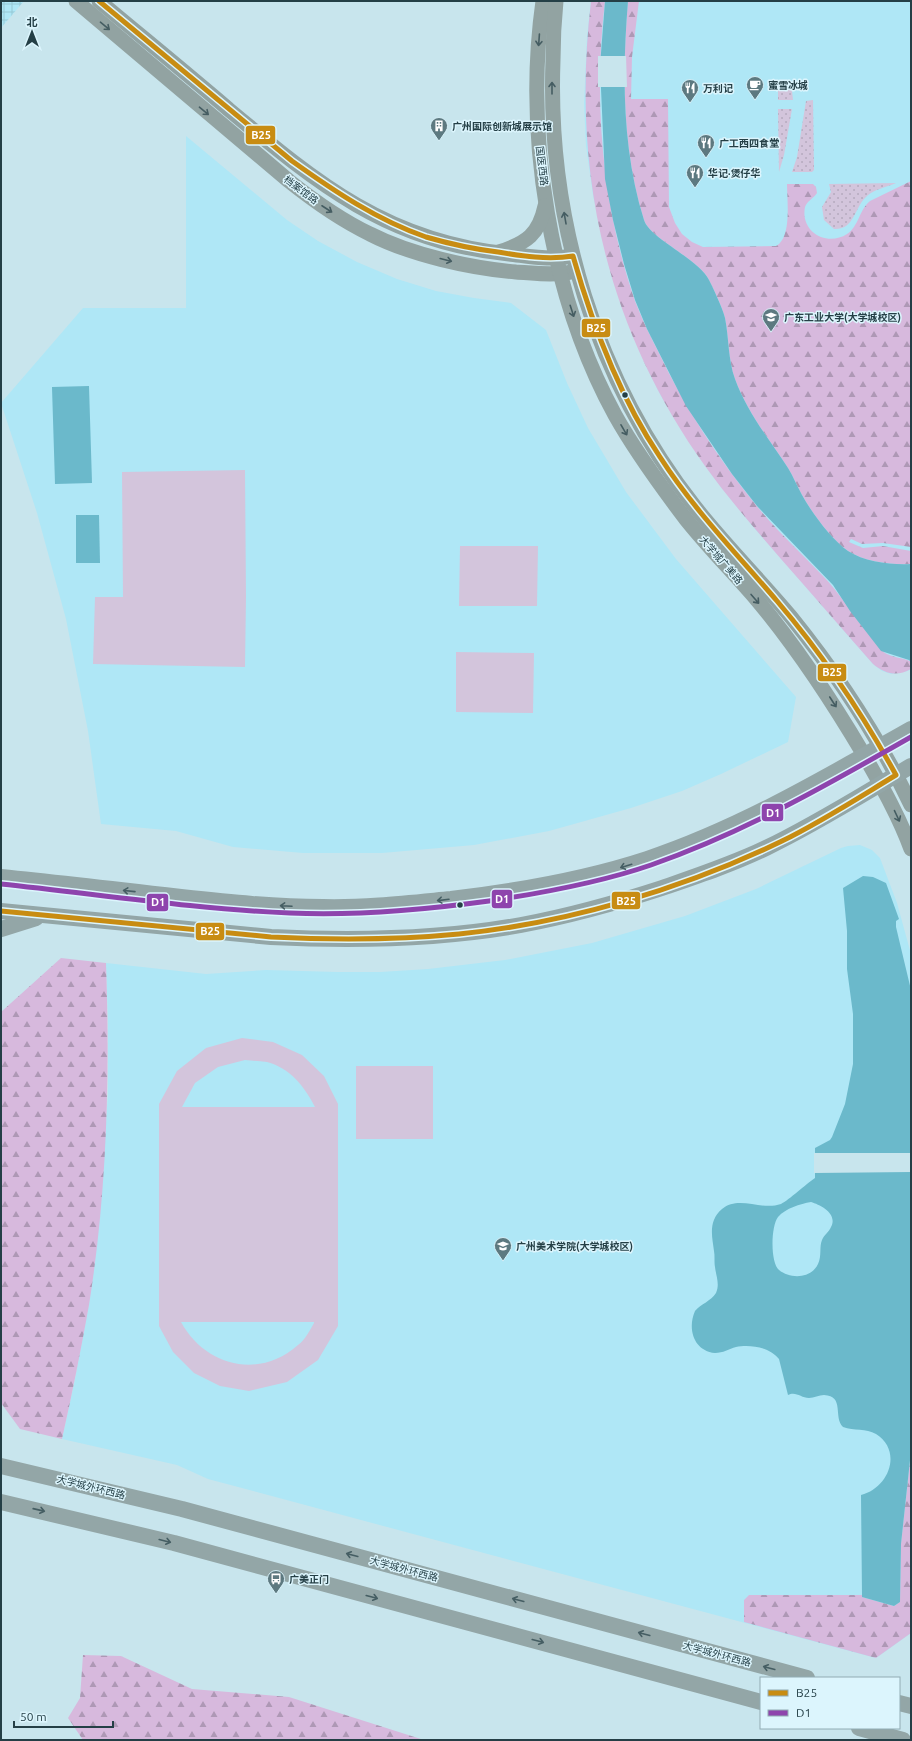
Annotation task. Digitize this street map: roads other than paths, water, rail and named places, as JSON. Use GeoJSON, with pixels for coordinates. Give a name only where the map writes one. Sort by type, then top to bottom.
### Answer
{"type":"FeatureCollection","features":[{"type":"Feature","properties":{"kind":"main road","name":"档案馆路"},"geometry":{"type":"LineString","coordinates":[[76,1],[278,173],[308,196],[359,229],[418,252],[467,265],[509,271],[561,274],[577,270]]}},
{"type":"Feature","properties":{"kind":"main road","name":"档案馆路"},"geometry":{"type":"LineString","coordinates":[[99,1],[286,157],[352,204],[418,235],[445,243],[496,253],[557,258],[573,256]]}},
{"type":"Feature","properties":{"kind":"main road","name":"国医西路"},"geometry":{"type":"LineString","coordinates":[[543,1],[537,68],[537,124],[546,195],[557,258]]}},
{"type":"Feature","properties":{"kind":"main road","name":"国医西路"},"geometry":{"type":"LineString","coordinates":[[556,1],[552,71],[553,136],[561,196],[573,256]]}},
{"type":"Feature","properties":{"kind":"main road"},"geometry":{"type":"LineString","coordinates":[[496,253],[516,246],[531,236],[542,219],[546,195]]}},
{"type":"Feature","properties":{"kind":"main road","name":"大学城广美路"},"geometry":{"type":"LineString","coordinates":[[573,256],[594,323],[617,381],[641,427],[658,455],[694,506],[810,642],[849,698],[880,747],[911,805]]}},
{"type":"Feature","properties":{"kind":"main road","name":"大学城广美路"},"geometry":{"type":"LineString","coordinates":[[557,258],[589,359],[615,414],[630,440],[687,520],[757,601],[808,666],[836,707],[881,784],[911,849]]}},
{"type":"Feature","properties":{"kind":"main road"},"geometry":{"type":"LineString","coordinates":[[1,876],[199,899],[322,907],[426,902],[519,890],[570,880],[613,869],[686,845],[718,832],[804,789],[911,729]]}},
{"type":"Feature","properties":{"kind":"main road"},"geometry":{"type":"LineString","coordinates":[[1,911],[271,937],[307,939],[397,937],[479,931],[520,925],[632,898],[700,875],[765,848],[826,817],[911,766]]}},
{"type":"Feature","properties":{"kind":"main road"},"geometry":{"type":"LineString","coordinates":[[1,929],[46,915]]}},
{"type":"Feature","properties":{"kind":"main road","name":"大学城外环西路"},"geometry":{"type":"LineString","coordinates":[[1,1466],[182,1509],[803,1677]]}},
{"type":"Feature","properties":{"kind":"main road"},"geometry":{"type":"LineString","coordinates":[[1,1502],[174,1543],[760,1702]]}},
{"type":"Feature","properties":{"kind":"main road"},"geometry":{"type":"LineString","coordinates":[[863,1729],[903,1740]]}},
{"type":"Feature","properties":{"kind":"place","name":"蜜雪冰城"},"geometry":{"type":"Point","coordinates":[755,100]}},
{"type":"Feature","properties":{"kind":"place","name":"万利记"},"geometry":{"type":"Point","coordinates":[690,103]}},
{"type":"Feature","properties":{"kind":"place","name":"广州国际创新城展示馆"},"geometry":{"type":"Point","coordinates":[439,141]}},
{"type":"Feature","properties":{"kind":"place","name":"广工西四食堂"},"geometry":{"type":"Point","coordinates":[706,158]}},
{"type":"Feature","properties":{"kind":"place","name":"华记·煲仔华"},"geometry":{"type":"Point","coordinates":[695,188]}},
{"type":"Feature","properties":{"kind":"place","name":"广东工业大学(大学城校区)"},"geometry":{"type":"Point","coordinates":[771,332]}},
{"type":"Feature","properties":{"kind":"place","name":"广州美术学院(大学城校区)"},"geometry":{"type":"Point","coordinates":[503,1261]}},
{"type":"Feature","properties":{"kind":"place","name":"广美正门"},"geometry":{"type":"Point","coordinates":[276,1594]}}]}
